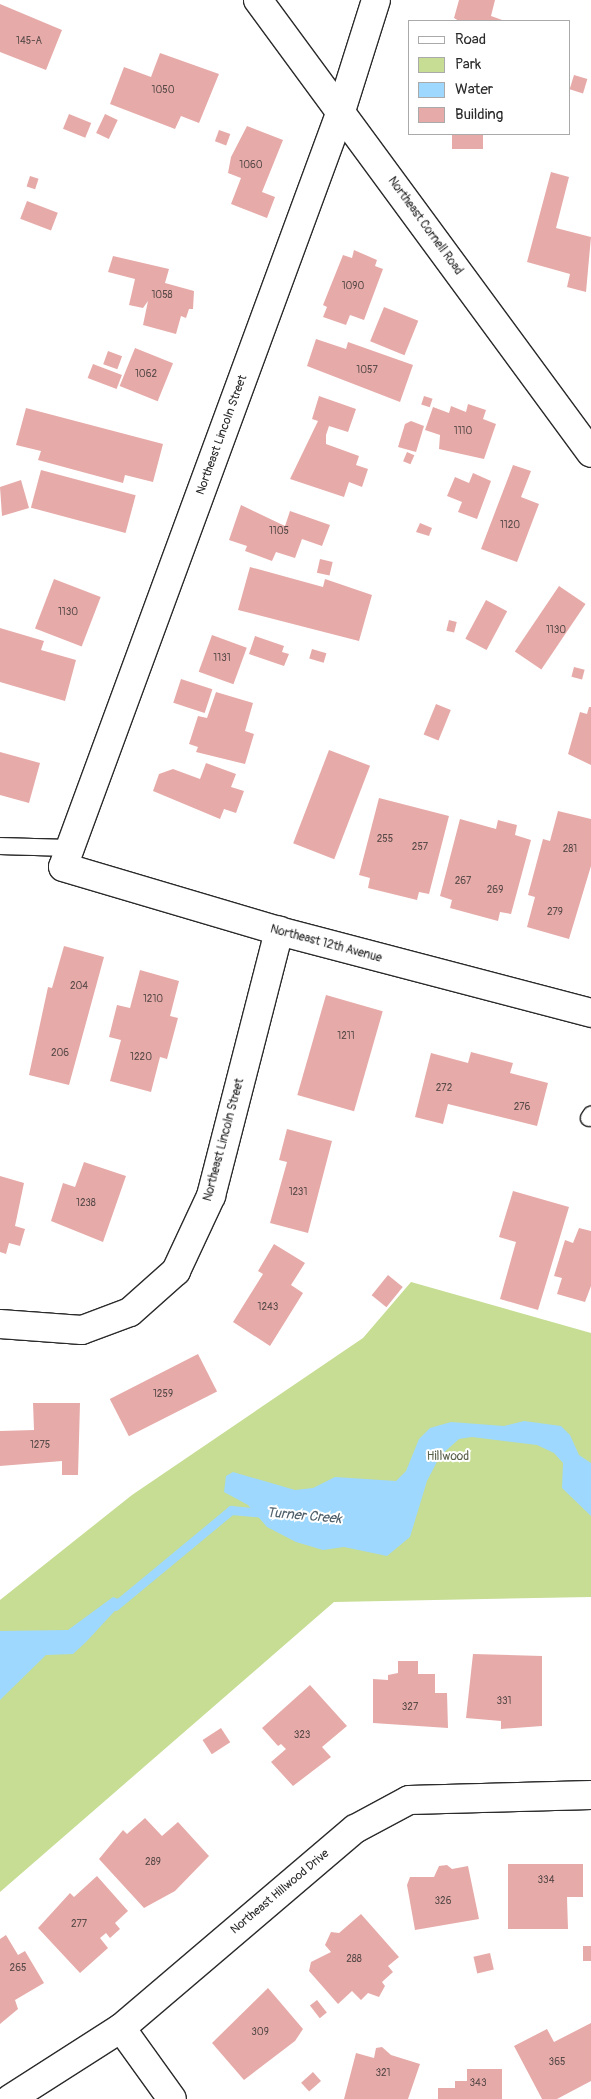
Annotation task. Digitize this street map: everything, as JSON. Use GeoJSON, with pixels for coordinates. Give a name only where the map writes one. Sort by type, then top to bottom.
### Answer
{"type":"FeatureCollection","features":[{"type":"Feature","properties":{"kind":"main road","name":"Northeast Cornell Road"},"geometry":{"type":"LineString","coordinates":[[258,0],[591,453]]}},
{"type":"Feature","properties":{"kind":"main road","name":"Northeast Lincoln Street"},"geometry":{"type":"LineString","coordinates":[[67,858],[341,111],[376,0]]}},
{"type":"Feature","properties":{"kind":"main road","name":"Northeast 12th Avenue"},"geometry":{"type":"LineString","coordinates":[[67,858],[279,931],[591,1013]]}},
{"type":"Feature","properties":{"kind":"main road","name":"Northeast Lincoln Street"},"geometry":{"type":"LineString","coordinates":[[0,1324],[82,1330],[130,1312],[176,1271],[211,1196],[279,931]]}},
{"type":"Feature","properties":{"kind":"main road","name":"Northeast Hillwood Drive"},"geometry":{"type":"LineString","coordinates":[[10,2099],[121,2028],[354,1829],[409,1800],[591,1795]]}},
{"type":"Feature","properties":{"kind":"main road"},"geometry":{"type":"LineString","coordinates":[[121,2028],[172,2099]]}},
{"type":"Feature","properties":{"kind":"lane"},"geometry":{"type":"LineString","coordinates":[[0,846],[67,858]]}},
{"type":"Feature","properties":{"kind":"green space","name":"Hillwood"},"geometry":{"type":"Polygon","coordinates":[[[411,1282],[591,1333],[591,1597],[334,1602],[0,1892],[0,1600],[132,1495],[363,1338],[411,1282]]]}},
{"type":"Feature","properties":{"kind":"water"},"geometry":{"type":"Polygon","coordinates":[[[524,1421],[561,1426],[570,1435],[579,1455],[591,1463],[591,1516],[562,1488],[563,1463],[554,1453],[537,1445],[472,1437],[459,1439],[440,1456],[427,1481],[410,1537],[387,1556],[344,1547],[323,1550],[296,1542],[267,1527],[248,1505],[224,1492],[226,1476],[233,1472],[295,1490],[313,1488],[335,1477],[396,1481],[406,1471],[419,1439],[430,1428],[451,1422],[504,1426],[524,1421]]]}},
{"type":"Feature","properties":{"kind":"water"},"geometry":{"type":"Polygon","coordinates":[[[113,1597],[124,1601],[73,1654],[46,1655],[0,1700],[0,1631],[68,1630],[113,1597]]]}},
{"type":"Feature","properties":{"kind":"building"},"geometry":{"type":"Polygon","coordinates":[[[459,0],[495,0],[491,16],[502,20],[457,20],[454,18],[459,0]]]}},
{"type":"Feature","properties":{"kind":"building"},"geometry":{"type":"Polygon","coordinates":[[[0,4],[62,30],[46,70],[0,52],[0,4]]]}},
{"type":"Feature","properties":{"kind":"building"},"geometry":{"type":"Polygon","coordinates":[[[160,53],[219,74],[199,123],[181,116],[175,129],[110,104],[124,67],[151,77],[160,53]]]}},
{"type":"Feature","properties":{"kind":"building"},"geometry":{"type":"Polygon","coordinates":[[[574,75],[587,79],[583,93],[571,90],[574,75]]]}},
{"type":"Feature","properties":{"kind":"building"},"geometry":{"type":"Polygon","coordinates":[[[69,114],[91,123],[85,138],[63,129],[69,114]]]}},
{"type":"Feature","properties":{"kind":"building"},"geometry":{"type":"Polygon","coordinates":[[[105,114],[118,120],[109,139],[96,133],[105,114]]]}},
{"type":"Feature","properties":{"kind":"building"},"geometry":{"type":"Polygon","coordinates":[[[247,126],[283,140],[262,192],[275,197],[267,218],[231,204],[241,178],[228,173],[231,157],[247,126]]]}},
{"type":"Feature","properties":{"kind":"building"},"geometry":{"type":"Polygon","coordinates":[[[219,130],[230,134],[226,145],[215,141],[219,130]]]}},
{"type":"Feature","properties":{"kind":"building"},"geometry":{"type":"Polygon","coordinates":[[[452,135],[483,135],[483,149],[452,149],[452,135]]]}},
{"type":"Feature","properties":{"kind":"building"},"geometry":{"type":"Polygon","coordinates":[[[551,172],[569,177],[556,228],[591,237],[586,292],[567,287],[570,274],[527,262],[551,172]]]}},
{"type":"Feature","properties":{"kind":"building"},"geometry":{"type":"Polygon","coordinates":[[[30,176],[39,179],[35,189],[27,186],[30,176]]]}},
{"type":"Feature","properties":{"kind":"building"},"geometry":{"type":"Polygon","coordinates":[[[27,201],[58,213],[51,231],[20,219],[27,201]]]}},
{"type":"Feature","properties":{"kind":"building"},"geometry":{"type":"Polygon","coordinates":[[[354,250],[377,260],[375,266],[383,269],[364,320],[350,315],[346,325],[323,317],[327,307],[323,305],[343,255],[352,258],[354,250]]]}},
{"type":"Feature","properties":{"kind":"building"},"geometry":{"type":"Polygon","coordinates":[[[113,256],[169,269],[165,283],[194,291],[193,309],[189,309],[186,318],[181,316],[176,334],[143,325],[148,301],[143,308],[129,305],[135,279],[108,272],[113,256]]]}},
{"type":"Feature","properties":{"kind":"building"},"geometry":{"type":"Polygon","coordinates":[[[384,307],[418,321],[404,355],[370,341],[384,307]]]}},
{"type":"Feature","properties":{"kind":"building"},"geometry":{"type":"Polygon","coordinates":[[[316,339],[346,349],[348,342],[413,365],[400,402],[307,366],[316,339]]]}},
{"type":"Feature","properties":{"kind":"building"},"geometry":{"type":"Polygon","coordinates":[[[135,348],[173,363],[158,401],[120,386],[135,348]]]}},
{"type":"Feature","properties":{"kind":"building"},"geometry":{"type":"Polygon","coordinates":[[[108,351],[122,356],[117,369],[103,364],[108,351]]]}},
{"type":"Feature","properties":{"kind":"building"},"geometry":{"type":"Polygon","coordinates":[[[93,364],[122,375],[117,389],[88,378],[93,364]]]}},
{"type":"Feature","properties":{"kind":"building"},"geometry":{"type":"Polygon","coordinates":[[[319,396],[356,409],[348,432],[329,426],[326,435],[326,444],[359,456],[356,465],[368,469],[362,487],[349,482],[344,497],[290,479],[318,421],[312,419],[319,396]]]}},
{"type":"Feature","properties":{"kind":"building"},"geometry":{"type":"Polygon","coordinates":[[[424,396],[433,399],[430,407],[421,405],[424,396]]]}},
{"type":"Feature","properties":{"kind":"building"},"geometry":{"type":"Polygon","coordinates":[[[468,404],[486,410],[483,419],[496,424],[484,459],[439,449],[440,435],[425,430],[433,407],[449,413],[451,406],[466,412],[468,404]]]}},
{"type":"Feature","properties":{"kind":"building"},"geometry":{"type":"Polygon","coordinates":[[[26,408],[163,444],[153,482],[125,475],[123,483],[38,460],[41,451],[16,445],[26,408]]]}},
{"type":"Feature","properties":{"kind":"building"},"geometry":{"type":"Polygon","coordinates":[[[411,421],[424,426],[416,452],[398,447],[405,424],[411,421]]]}},
{"type":"Feature","properties":{"kind":"building"},"geometry":{"type":"Polygon","coordinates":[[[407,452],[414,455],[410,464],[403,461],[407,452]]]}},
{"type":"Feature","properties":{"kind":"building"},"geometry":{"type":"Polygon","coordinates":[[[513,465],[531,471],[521,497],[539,504],[517,562],[481,549],[513,465]]]}},
{"type":"Feature","properties":{"kind":"building"},"geometry":{"type":"Polygon","coordinates":[[[41,470],[136,495],[126,533],[31,508],[41,470]]]}},
{"type":"Feature","properties":{"kind":"building"},"geometry":{"type":"Polygon","coordinates":[[[473,473],[491,481],[477,519],[458,512],[462,502],[447,496],[455,477],[469,483],[473,473]]]}},
{"type":"Feature","properties":{"kind":"building"},"geometry":{"type":"Polygon","coordinates":[[[21,480],[29,508],[2,516],[0,487],[21,480]]]}},
{"type":"Feature","properties":{"kind":"building"},"geometry":{"type":"Polygon","coordinates":[[[241,505],[285,526],[290,511],[330,525],[322,546],[302,539],[295,558],[276,552],[272,561],[245,551],[247,546],[229,540],[241,505]]]}},
{"type":"Feature","properties":{"kind":"building"},"geometry":{"type":"Polygon","coordinates":[[[420,523],[432,528],[429,536],[416,532],[420,523]]]}},
{"type":"Feature","properties":{"kind":"building"},"geometry":{"type":"Polygon","coordinates":[[[320,559],[333,562],[330,576],[317,573],[320,559]]]}},
{"type":"Feature","properties":{"kind":"building"},"geometry":{"type":"Polygon","coordinates":[[[250,567],[323,587],[325,579],[372,595],[359,641],[238,610],[250,567]]]}},
{"type":"Feature","properties":{"kind":"building"},"geometry":{"type":"Polygon","coordinates":[[[54,579],[101,597],[82,646],[35,628],[54,579]]]}},
{"type":"Feature","properties":{"kind":"building"},"geometry":{"type":"Polygon","coordinates":[[[559,586],[586,604],[541,669],[515,651],[559,586]]]}},
{"type":"Feature","properties":{"kind":"building"},"geometry":{"type":"Polygon","coordinates":[[[486,600],[507,611],[487,650],[465,639],[486,600]]]}},
{"type":"Feature","properties":{"kind":"building"},"geometry":{"type":"Polygon","coordinates":[[[449,620],[457,622],[454,633],[446,631],[449,620]]]}},
{"type":"Feature","properties":{"kind":"building"},"geometry":{"type":"Polygon","coordinates":[[[0,628],[44,641],[41,650],[76,660],[65,701],[0,682],[0,628]]]}},
{"type":"Feature","properties":{"kind":"building"},"geometry":{"type":"Polygon","coordinates":[[[212,635],[247,648],[233,684],[199,672],[212,635]]]}},
{"type":"Feature","properties":{"kind":"building"},"geometry":{"type":"Polygon","coordinates":[[[255,636],[284,646],[282,652],[289,654],[284,666],[249,654],[255,636]]]}},
{"type":"Feature","properties":{"kind":"building"},"geometry":{"type":"Polygon","coordinates":[[[312,649],[326,653],[324,663],[309,659],[312,649]]]}},
{"type":"Feature","properties":{"kind":"building"},"geometry":{"type":"Polygon","coordinates":[[[574,667],[585,670],[582,680],[571,677],[574,667]]]}},
{"type":"Feature","properties":{"kind":"building"},"geometry":{"type":"Polygon","coordinates":[[[181,679],[212,689],[205,713],[173,703],[181,679]]]}},
{"type":"Feature","properties":{"kind":"building"},"geometry":{"type":"Polygon","coordinates":[[[216,692],[253,703],[245,731],[254,734],[245,764],[196,752],[198,747],[189,744],[198,716],[207,718],[216,692]]]}},
{"type":"Feature","properties":{"kind":"building"},"geometry":{"type":"Polygon","coordinates":[[[436,704],[451,710],[438,741],[424,735],[436,704]]]}},
{"type":"Feature","properties":{"kind":"building"},"geometry":{"type":"Polygon","coordinates":[[[589,707],[591,707],[591,765],[568,754],[580,712],[587,714],[589,707]]]}},
{"type":"Feature","properties":{"kind":"building"},"geometry":{"type":"Polygon","coordinates":[[[329,750],[370,766],[334,859],[293,843],[329,750]]]}},
{"type":"Feature","properties":{"kind":"building"},"geometry":{"type":"Polygon","coordinates":[[[0,752],[40,763],[29,803],[0,795],[0,752]]]}},
{"type":"Feature","properties":{"kind":"building"},"geometry":{"type":"Polygon","coordinates":[[[206,763],[236,774],[231,787],[244,791],[236,813],[224,809],[220,819],[153,791],[159,774],[173,769],[200,779],[206,763]]]}},
{"type":"Feature","properties":{"kind":"building"},"geometry":{"type":"Polygon","coordinates":[[[379,798],[449,816],[429,894],[419,892],[417,900],[368,888],[370,878],[359,875],[379,798]]]}},
{"type":"Feature","properties":{"kind":"building"},"geometry":{"type":"Polygon","coordinates":[[[558,811],[591,819],[591,866],[569,939],[527,927],[535,897],[528,895],[543,839],[550,841],[558,811]]]}},
{"type":"Feature","properties":{"kind":"building"},"geometry":{"type":"Polygon","coordinates":[[[460,819],[496,829],[498,820],[517,825],[515,835],[531,840],[511,914],[500,912],[498,921],[450,908],[452,900],[440,896],[460,819]]]}},
{"type":"Feature","properties":{"kind":"building"},"geometry":{"type":"Polygon","coordinates":[[[64,946],[104,957],[69,1085],[29,1075],[48,987],[52,988],[64,946]]]}},
{"type":"Feature","properties":{"kind":"building"},"geometry":{"type":"Polygon","coordinates":[[[140,970],[179,981],[170,1016],[178,1018],[167,1059],[160,1057],[151,1092],[110,1081],[121,1040],[109,1037],[117,1005],[130,1008],[140,970]]]}},
{"type":"Feature","properties":{"kind":"building"},"geometry":{"type":"Polygon","coordinates":[[[326,995],[383,1011],[354,1111],[297,1095],[326,995]]]}},
{"type":"Feature","properties":{"kind":"building"},"geometry":{"type":"Polygon","coordinates":[[[471,1052],[513,1063],[510,1073],[548,1083],[537,1126],[448,1104],[443,1124],[415,1117],[431,1053],[468,1063],[471,1052]]]}},
{"type":"Feature","properties":{"kind":"building"},"geometry":{"type":"Polygon","coordinates":[[[287,1129],[332,1141],[308,1233],[270,1223],[287,1162],[279,1160],[287,1129]]]}},
{"type":"Feature","properties":{"kind":"building"},"geometry":{"type":"Polygon","coordinates":[[[84,1162],[126,1176],[103,1242],[51,1221],[63,1183],[75,1187],[84,1162]]]}},
{"type":"Feature","properties":{"kind":"building"},"geometry":{"type":"Polygon","coordinates":[[[0,1176],[24,1183],[15,1226],[25,1229],[20,1246],[9,1243],[6,1254],[0,1252],[0,1176]]]}},
{"type":"Feature","properties":{"kind":"building"},"geometry":{"type":"Polygon","coordinates":[[[513,1191],[569,1207],[538,1310],[500,1299],[516,1242],[499,1237],[513,1191]]]}},
{"type":"Feature","properties":{"kind":"building"},"geometry":{"type":"Polygon","coordinates":[[[579,1228],[591,1231],[591,1286],[585,1302],[557,1294],[562,1278],[554,1276],[565,1240],[573,1243],[579,1228]]]}},
{"type":"Feature","properties":{"kind":"building"},"geometry":{"type":"Polygon","coordinates":[[[274,1244],[305,1263],[291,1285],[303,1293],[270,1346],[233,1322],[263,1274],[258,1271],[274,1244]]]}},
{"type":"Feature","properties":{"kind":"building"},"geometry":{"type":"Polygon","coordinates":[[[388,1275],[403,1287],[386,1307],[372,1295],[388,1275]]]}},
{"type":"Feature","properties":{"kind":"building"},"geometry":{"type":"Polygon","coordinates":[[[198,1354],[217,1391],[129,1436],[110,1399],[198,1354]]]}},
{"type":"Feature","properties":{"kind":"building"},"geometry":{"type":"Polygon","coordinates":[[[33,1403],[80,1403],[78,1475],[62,1475],[62,1461],[0,1466],[0,1431],[34,1430],[33,1403]]]}},
{"type":"Feature","properties":{"kind":"building"},"geometry":{"type":"Polygon","coordinates":[[[473,1654],[542,1656],[542,1726],[501,1729],[501,1721],[466,1718],[473,1654]]]}},
{"type":"Feature","properties":{"kind":"building"},"geometry":{"type":"Polygon","coordinates":[[[398,1661],[418,1661],[418,1674],[435,1674],[435,1693],[447,1693],[448,1728],[373,1723],[373,1679],[388,1680],[388,1675],[398,1673],[398,1661]]]}},
{"type":"Feature","properties":{"kind":"building"},"geometry":{"type":"Polygon","coordinates":[[[310,1685],[347,1726],[322,1747],[331,1757],[293,1786],[271,1762],[286,1749],[281,1744],[278,1746],[262,1728],[310,1685]]]}},
{"type":"Feature","properties":{"kind":"building"},"geometry":{"type":"Polygon","coordinates":[[[221,1728],[230,1742],[212,1754],[203,1740],[221,1728]]]}},
{"type":"Feature","properties":{"kind":"building"},"geometry":{"type":"Polygon","coordinates":[[[145,1818],[162,1836],[178,1822],[209,1856],[175,1891],[144,1908],[99,1859],[123,1830],[127,1834],[145,1818]]]}},
{"type":"Feature","properties":{"kind":"building"},"geometry":{"type":"Polygon","coordinates":[[[508,1864],[583,1864],[583,1897],[567,1897],[568,1929],[508,1929],[508,1864]]]}},
{"type":"Feature","properties":{"kind":"building"},"geometry":{"type":"Polygon","coordinates":[[[447,1865],[452,1869],[468,1866],[479,1919],[415,1930],[407,1885],[410,1877],[434,1877],[439,1866],[447,1865]]]}},
{"type":"Feature","properties":{"kind":"building"},"geometry":{"type":"Polygon","coordinates":[[[97,1876],[128,1911],[115,1923],[120,1929],[110,1938],[106,1933],[100,1938],[108,1948],[80,1973],[38,1928],[70,1893],[74,1897],[97,1876]]]}},
{"type":"Feature","properties":{"kind":"building"},"geometry":{"type":"Polygon","coordinates":[[[361,1914],[399,1957],[388,1966],[393,1972],[382,1982],[385,1986],[379,1997],[368,1993],[361,2000],[352,1991],[338,2004],[309,1971],[311,1962],[331,1952],[325,1945],[331,1932],[339,1933],[361,1914]]]}},
{"type":"Feature","properties":{"kind":"building"},"geometry":{"type":"Polygon","coordinates":[[[6,1935],[18,1955],[25,1951],[44,1983],[15,2000],[18,2009],[0,2024],[0,1939],[6,1935]]]}},
{"type":"Feature","properties":{"kind":"building"},"geometry":{"type":"Polygon","coordinates":[[[583,1946],[591,1946],[591,1961],[583,1961],[583,1946]]]}},
{"type":"Feature","properties":{"kind":"building"},"geometry":{"type":"Polygon","coordinates":[[[490,1953],[494,1970],[477,1973],[473,1957],[490,1953]]]}},
{"type":"Feature","properties":{"kind":"building"},"geometry":{"type":"Polygon","coordinates":[[[268,1988],[303,2029],[295,2041],[244,2080],[212,2043],[268,1988]]]}},
{"type":"Feature","properties":{"kind":"building"},"geometry":{"type":"Polygon","coordinates":[[[317,2000],[327,2013],[320,2018],[310,2006],[317,2000]]]}},
{"type":"Feature","properties":{"kind":"building"},"geometry":{"type":"Polygon","coordinates":[[[591,2023],[591,2081],[557,2099],[542,2099],[514,2046],[547,2029],[554,2042],[591,2023]]]}},
{"type":"Feature","properties":{"kind":"building"},"geometry":{"type":"Polygon","coordinates":[[[382,2047],[391,2055],[420,2064],[408,2099],[344,2099],[356,2053],[374,2058],[376,2048],[382,2047]]]}},
{"type":"Feature","properties":{"kind":"building"},"geometry":{"type":"Polygon","coordinates":[[[467,2069],[502,2069],[502,2099],[438,2099],[438,2088],[455,2088],[455,2081],[467,2081],[467,2069]]]}},
{"type":"Feature","properties":{"kind":"building"},"geometry":{"type":"Polygon","coordinates":[[[313,2072],[321,2081],[309,2092],[301,2083],[313,2072]]]}},
{"type":"Feature","properties":{"kind":"waterway","name":"Turner Creek"},"geometry":{"type":"LineString","coordinates":[[115,1606],[231,1510],[265,1513]]}}]}
